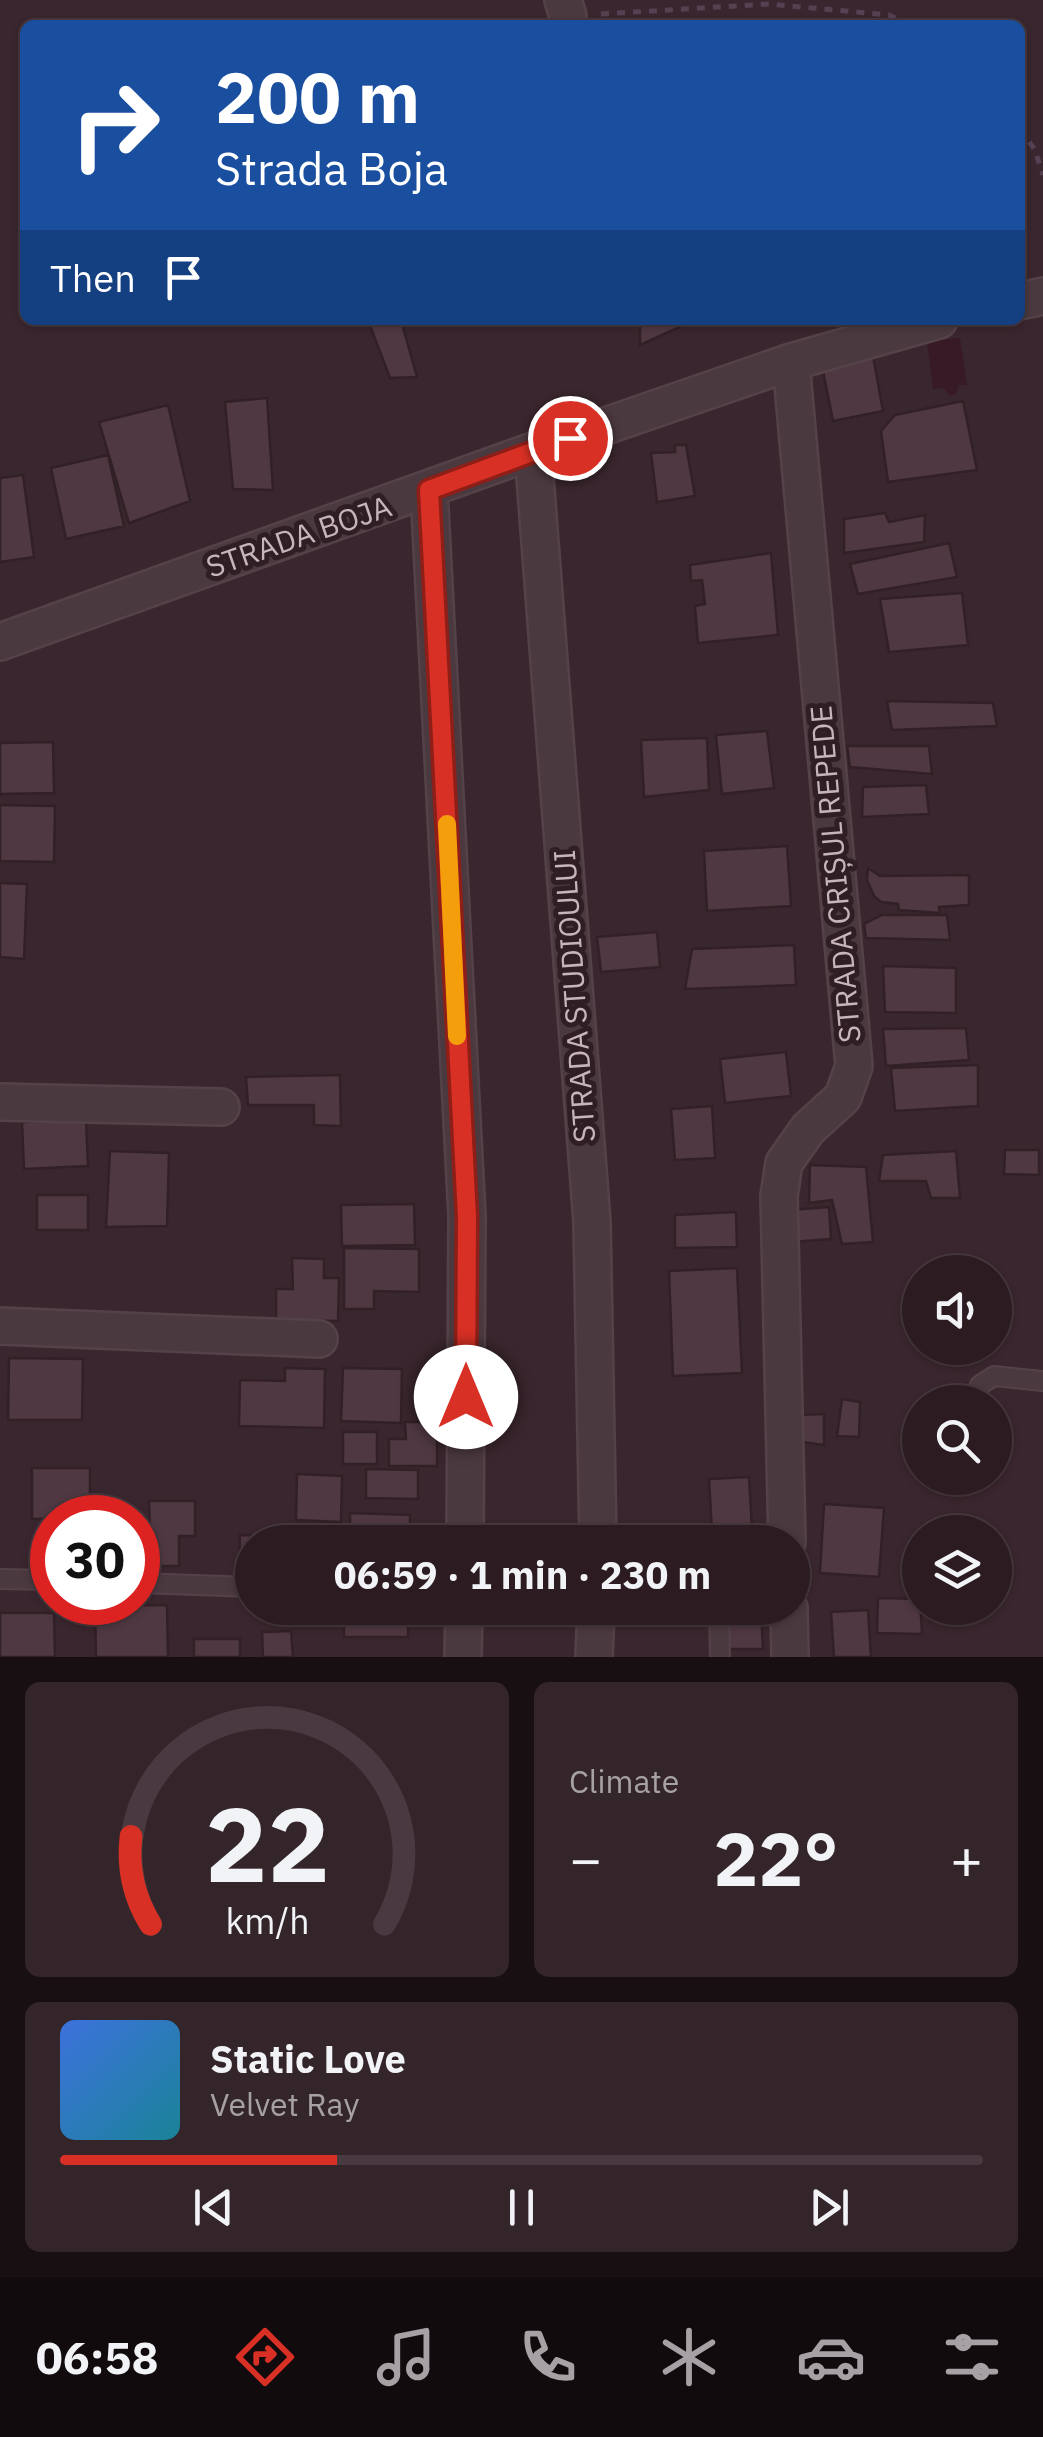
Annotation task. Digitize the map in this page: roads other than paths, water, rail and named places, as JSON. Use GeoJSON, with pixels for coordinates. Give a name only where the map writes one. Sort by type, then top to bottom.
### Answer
{"type":"FeatureCollection","features":[{"type":"Feature","properties":{"kind":"street","name":"STRADA BOJA"},"geometry":{"type":"LineString","coordinates":[[0,642],[791,362],[922,325]]}},
{"type":"Feature","properties":{"kind":"street","name":"STRADA CRIȘUL REPEDE"},"geometry":{"type":"LineString","coordinates":[[787,1525],[780,1196],[784,1163],[808,1129],[843,1097],[854,1066],[791,362]]}},
{"type":"Feature","properties":{"kind":"street","name":"STRADA STUDIOULUI"},"geometry":{"type":"LineString","coordinates":[[533,451],[592,1222],[598,1525]]}},
{"type":"Feature","properties":{"kind":"street"},"geometry":{"type":"LineString","coordinates":[[429,490],[467,1216],[465,1525]]}},
{"type":"Feature","properties":{"kind":"street"},"geometry":{"type":"LineString","coordinates":[[0,1102],[221,1107]]}},
{"type":"Feature","properties":{"kind":"street"},"geometry":{"type":"LineString","coordinates":[[0,1326],[320,1339]]}},
{"type":"Feature","properties":{"kind":"street"},"geometry":{"type":"LineString","coordinates":[[463,1657],[464,1625]]}},
{"type":"Feature","properties":{"kind":"street"},"geometry":{"type":"LineString","coordinates":[[594,1657],[595,1625]]}},
{"type":"Feature","properties":{"kind":"street"},"geometry":{"type":"LineString","coordinates":[[789,1625],[790,1657]]}},
{"type":"Feature","properties":{"kind":"lane"},"geometry":{"type":"LineString","coordinates":[[980,1385],[994,1376],[1043,1381]]}},
{"type":"Feature","properties":{"kind":"lane"},"geometry":{"type":"LineString","coordinates":[[0,1579],[30,1580]]}},
{"type":"Feature","properties":{"kind":"lane"},"geometry":{"type":"LineString","coordinates":[[160,1584],[235,1586]]}},
{"type":"Feature","properties":{"kind":"lane"},"geometry":{"type":"LineString","coordinates":[[719,1625],[720,1657]]}}]}
